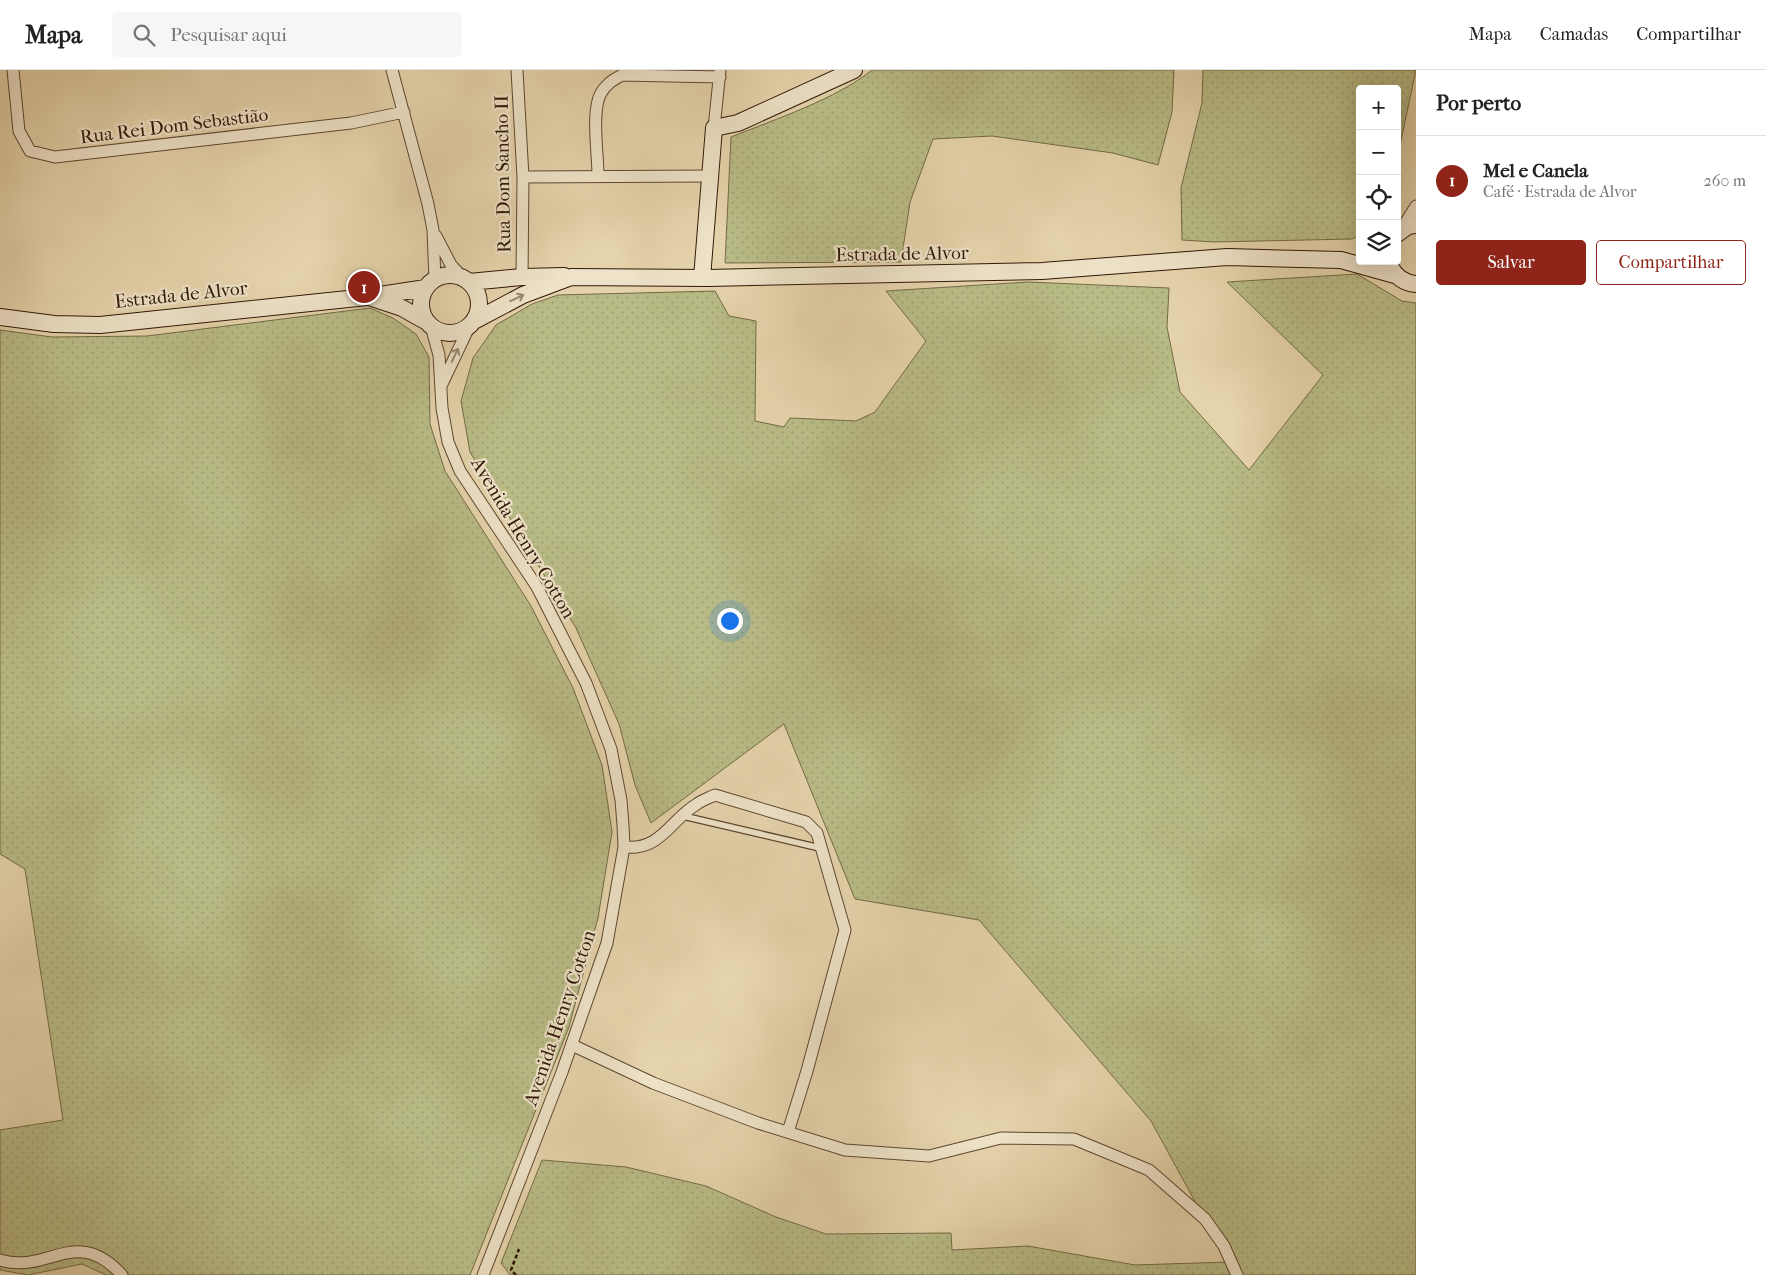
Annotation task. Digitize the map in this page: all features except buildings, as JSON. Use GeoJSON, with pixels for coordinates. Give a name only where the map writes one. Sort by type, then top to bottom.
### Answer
{"type":"FeatureCollection","features":[{"type":"Feature","properties":{"kind":"street","name":"Rua Rei Dom Sebastião"},"geometry":{"type":"LineString","coordinates":[[13,70],[19,132],[30,151],[55,157],[351,123],[404,112]]}},
{"type":"Feature","properties":{"kind":"street"},"geometry":{"type":"LineString","coordinates":[[392,70],[428,204],[433,230],[431,284],[421,305],[429,324]]}},
{"type":"Feature","properties":{"kind":"street","name":"Rua Dom Sancho II"},"geometry":{"type":"LineString","coordinates":[[517,70],[523,176],[522,277]]}},
{"type":"Feature","properties":{"kind":"street"},"geometry":{"type":"LineString","coordinates":[[714,128],[738,123],[854,70]]}},
{"type":"Feature","properties":{"kind":"street"},"geometry":{"type":"LineString","coordinates":[[598,175],[597,106],[600,94],[609,82],[622,76],[720,73],[702,278]]}},
{"type":"Feature","properties":{"kind":"street"},"geometry":{"type":"LineString","coordinates":[[523,176],[710,176]]}},
{"type":"Feature","properties":{"kind":"street"},"geometry":{"type":"LineString","coordinates":[[1405,229],[1416,206]]}},
{"type":"Feature","properties":{"kind":"street"},"geometry":{"type":"LineString","coordinates":[[433,230],[451,265],[467,281],[479,298],[479,310],[442,385]]}},
{"type":"Feature","properties":{"kind":"street"},"geometry":{"type":"LineString","coordinates":[[1341,260],[1356,254]]}},
{"type":"Feature","properties":{"kind":"street","name":"Estrada de Alvor"},"geometry":{"type":"LineString","coordinates":[[0,317],[54,324],[100,325],[367,297],[431,284],[446,276],[467,281],[522,277],[702,278],[1042,270],[1227,257],[1341,260]]}},
{"type":"Feature","properties":{"kind":"street"},"geometry":{"type":"LineString","coordinates":[[1341,260],[1392,268],[1404,281],[1416,284]]}},
{"type":"Feature","properties":{"kind":"street","name":"Estrada de Alvor"},"geometry":{"type":"LineString","coordinates":[[367,297],[402,308],[442,332],[454,333],[523,295],[571,277]]}},
{"type":"Feature","properties":{"kind":"street","name":"Avenida Henry Cotton"},"geometry":{"type":"LineString","coordinates":[[429,324],[439,355],[442,408],[448,442],[460,470],[537,587],[586,683],[611,749],[621,800],[624,847],[607,943],[572,1045],[483,1275]]}},
{"type":"Feature","properties":{"kind":"street"},"geometry":{"type":"LineString","coordinates":[[624,847],[646,846],[658,839],[696,804],[715,795],[806,822],[817,833],[845,930],[807,1071],[788,1132]]}},
{"type":"Feature","properties":{"kind":"street"},"geometry":{"type":"LineString","coordinates":[[572,1045],[653,1083],[788,1132],[845,1150],[928,1156],[1001,1138],[1074,1139],[1149,1170],[1205,1219],[1224,1246],[1237,1275]]}},
{"type":"Feature","properties":{"kind":"street"},"geometry":{"type":"LineString","coordinates":[[0,1260],[38,1264],[79,1252],[93,1254],[112,1264],[122,1275]]}},
{"type":"Feature","properties":{"kind":"lane"},"geometry":{"type":"LineString","coordinates":[[683,816],[820,848]]}},
{"type":"Feature","properties":{"kind":"path"},"geometry":{"type":"LineString","coordinates":[[516,1275],[511,1270],[519,1249]]}},
{"type":"Feature","properties":{"kind":"green space"},"geometry":{"type":"Polygon","coordinates":[[[872,70],[1174,70],[1172,112],[1158,165],[1113,153],[992,136],[933,139],[910,202],[901,262],[725,263],[731,137],[786,116],[823,99],[872,70]]]}},
{"type":"Feature","properties":{"kind":"green space"},"geometry":{"type":"Polygon","coordinates":[[[1203,70],[1416,70],[1401,140],[1401,85],[1356,85],[1356,237],[1352,239],[1214,242],[1182,240],[1181,188],[1202,103],[1203,70]]]}},
{"type":"Feature","properties":{"kind":"green space"},"geometry":{"type":"Polygon","coordinates":[[[1357,274],[1402,301],[1416,303],[1416,1275],[510,1275],[501,1263],[542,1160],[626,1167],[706,1186],[776,1217],[826,1234],[951,1233],[952,1250],[1028,1246],[1135,1265],[1228,1262],[1151,1121],[979,920],[855,899],[784,724],[651,823],[635,785],[619,724],[576,628],[470,452],[461,401],[473,358],[496,325],[532,304],[558,295],[715,291],[729,316],[756,321],[755,421],[784,427],[790,418],[856,421],[875,412],[926,341],[886,291],[1028,282],[1169,288],[1167,327],[1180,392],[1249,470],[1323,375],[1227,282],[1357,274]]]}},
{"type":"Feature","properties":{"kind":"green space"},"geometry":{"type":"Polygon","coordinates":[[[370,308],[393,318],[416,334],[429,357],[430,424],[445,471],[531,606],[573,688],[602,765],[612,832],[598,918],[569,1027],[470,1275],[106,1275],[82,1264],[28,1275],[0,1270],[0,1130],[63,1120],[25,869],[0,854],[0,330],[52,337],[147,336],[370,308]]]}},
{"type":"Feature","properties":{"kind":"place","name":"Mel e Canela"},"geometry":{"type":"Point","coordinates":[364,287]}}]}
